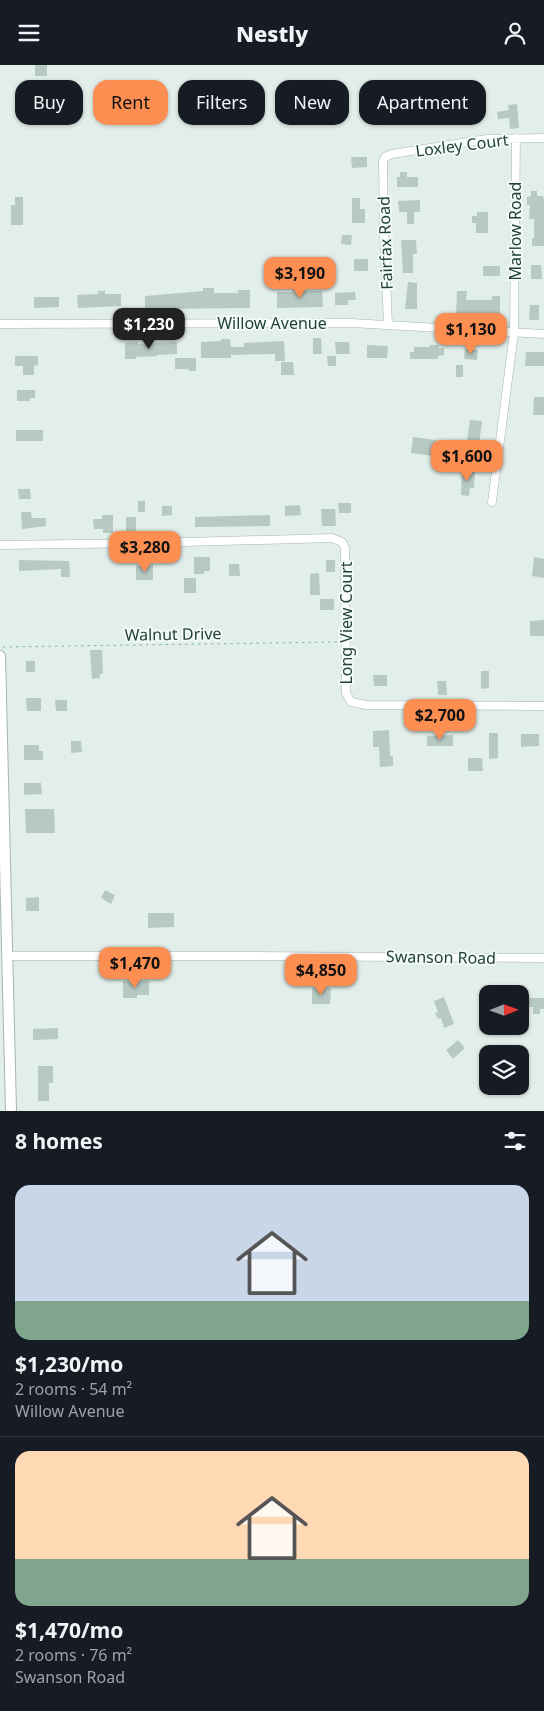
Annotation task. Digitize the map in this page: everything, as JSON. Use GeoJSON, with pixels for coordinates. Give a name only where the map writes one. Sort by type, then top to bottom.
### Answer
{"type":"FeatureCollection","features":[{"type":"Feature","properties":{"kind":"street","name":"Marlow Road"},"geometry":{"type":"LineString","coordinates":[[492,502],[514,333],[516,138]]}},
{"type":"Feature","properties":{"kind":"street","name":"Loxley Court"},"geometry":{"type":"LineString","coordinates":[[383,161],[385,157],[392,154],[487,139],[544,138]]}},
{"type":"Feature","properties":{"kind":"street","name":"Fairfax Road"},"geometry":{"type":"LineString","coordinates":[[383,161],[388,325]]}},
{"type":"Feature","properties":{"kind":"street","name":"Willow Avenue"},"geometry":{"type":"LineString","coordinates":[[0,324],[217,322],[388,325],[544,334]]}},
{"type":"Feature","properties":{"kind":"street","name":"Long View Court"},"geometry":{"type":"LineString","coordinates":[[0,545],[332,538],[343,543],[346,548],[346,693],[351,702],[366,705],[544,706]]}},
{"type":"Feature","properties":{"kind":"street"},"geometry":{"type":"LineString","coordinates":[[0,656],[7,956],[4,987],[11,1111]]}},
{"type":"Feature","properties":{"kind":"street","name":"Swanson Road"},"geometry":{"type":"LineString","coordinates":[[7,956],[251,955],[544,959]]}},
{"type":"Feature","properties":{"kind":"path","name":"Walnut Drive"},"geometry":{"type":"LineString","coordinates":[[0,647],[346,642]]}},
{"type":"Feature","properties":{"kind":"building"},"geometry":{"type":"Polygon","coordinates":[[[35,65],[47,65],[47,76],[35,76],[35,65]]]}},
{"type":"Feature","properties":{"kind":"building"},"geometry":{"type":"Polygon","coordinates":[[[517,104],[519,128],[510,129],[509,118],[498,119],[497,112],[509,110],[508,105],[517,104]]]}},
{"type":"Feature","properties":{"kind":"building"},"geometry":{"type":"Polygon","coordinates":[[[351,157],[367,157],[367,167],[352,168],[351,157]]]}},
{"type":"Feature","properties":{"kind":"building"},"geometry":{"type":"Polygon","coordinates":[[[400,172],[407,172],[407,177],[418,177],[418,187],[397,187],[397,177],[400,177],[400,172]]]}},
{"type":"Feature","properties":{"kind":"building"},"geometry":{"type":"Polygon","coordinates":[[[531,191],[537,191],[537,196],[543,196],[544,199],[544,246],[532,246],[534,219],[529,219],[530,205],[527,205],[527,197],[531,196],[531,191]]]}},
{"type":"Feature","properties":{"kind":"building"},"geometry":{"type":"Polygon","coordinates":[[[15,197],[23,197],[23,225],[11,225],[11,205],[15,205],[15,197]]]}},
{"type":"Feature","properties":{"kind":"building"},"geometry":{"type":"Polygon","coordinates":[[[352,198],[360,198],[360,209],[365,209],[365,223],[352,223],[352,198]]]}},
{"type":"Feature","properties":{"kind":"building"},"geometry":{"type":"Polygon","coordinates":[[[420,200],[420,212],[414,212],[414,224],[407,224],[407,212],[399,212],[398,201],[420,200]]]}},
{"type":"Feature","properties":{"kind":"building"},"geometry":{"type":"Polygon","coordinates":[[[477,212],[488,212],[488,233],[476,233],[476,223],[472,223],[472,216],[477,216],[477,212]]]}},
{"type":"Feature","properties":{"kind":"building"},"geometry":{"type":"Polygon","coordinates":[[[342,235],[352,235],[351,245],[341,244],[342,235]]]}},
{"type":"Feature","properties":{"kind":"building"},"geometry":{"type":"Polygon","coordinates":[[[401,240],[416,240],[417,254],[413,254],[413,273],[403,273],[401,240]]]}},
{"type":"Feature","properties":{"kind":"building"},"geometry":{"type":"Polygon","coordinates":[[[354,259],[368,259],[368,271],[354,271],[354,259]]]}},
{"type":"Feature","properties":{"kind":"building"},"geometry":{"type":"Polygon","coordinates":[[[531,265],[541,265],[542,279],[531,279],[531,265]]]}},
{"type":"Feature","properties":{"kind":"building"},"geometry":{"type":"Polygon","coordinates":[[[483,266],[500,266],[500,276],[483,276],[483,266]]]}},
{"type":"Feature","properties":{"kind":"building"},"geometry":{"type":"Polygon","coordinates":[[[308,267],[318,267],[318,278],[308,278],[308,267]]]}},
{"type":"Feature","properties":{"kind":"building"},"geometry":{"type":"Polygon","coordinates":[[[408,282],[417,283],[417,309],[405,309],[408,282]]]}},
{"type":"Feature","properties":{"kind":"building"},"geometry":{"type":"Polygon","coordinates":[[[293,287],[304,287],[304,291],[322,291],[323,307],[277,308],[277,292],[293,292],[293,287]]]}},
{"type":"Feature","properties":{"kind":"building"},"geometry":{"type":"Polygon","coordinates":[[[203,288],[214,288],[214,293],[238,293],[238,290],[250,290],[250,308],[145,309],[145,296],[203,291],[203,288]]]}},
{"type":"Feature","properties":{"kind":"building"},"geometry":{"type":"Polygon","coordinates":[[[98,291],[105,291],[105,294],[121,294],[121,306],[78,308],[77,295],[98,294],[98,291]]]}},
{"type":"Feature","properties":{"kind":"building"},"geometry":{"type":"Polygon","coordinates":[[[457,291],[467,291],[466,300],[492,300],[492,296],[500,296],[500,315],[492,315],[492,313],[456,315],[457,291]]]}},
{"type":"Feature","properties":{"kind":"building"},"geometry":{"type":"Polygon","coordinates":[[[355,292],[356,300],[348,300],[348,305],[335,305],[335,293],[355,292]]]}},
{"type":"Feature","properties":{"kind":"building"},"geometry":{"type":"Polygon","coordinates":[[[34,297],[59,297],[59,307],[34,308],[34,297]]]}},
{"type":"Feature","properties":{"kind":"building"},"geometry":{"type":"Polygon","coordinates":[[[530,305],[539,305],[539,320],[529,320],[530,305]]]}},
{"type":"Feature","properties":{"kind":"building"},"geometry":{"type":"Polygon","coordinates":[[[313,338],[321,338],[322,354],[313,354],[313,338]]]}},
{"type":"Feature","properties":{"kind":"building"},"geometry":{"type":"Polygon","coordinates":[[[221,339],[230,339],[231,347],[244,347],[244,343],[284,341],[285,361],[275,361],[275,354],[231,355],[231,358],[201,358],[201,342],[221,341],[221,339]]]}},
{"type":"Feature","properties":{"kind":"building"},"geometry":{"type":"Polygon","coordinates":[[[138,342],[138,344],[177,342],[177,354],[125,359],[125,343],[138,342]]]}},
{"type":"Feature","properties":{"kind":"building"},"geometry":{"type":"Polygon","coordinates":[[[335,342],[349,342],[350,354],[336,354],[335,342]]]}},
{"type":"Feature","properties":{"kind":"building"},"geometry":{"type":"Polygon","coordinates":[[[367,345],[388,346],[387,358],[367,358],[367,345]]]}},
{"type":"Feature","properties":{"kind":"building"},"geometry":{"type":"Polygon","coordinates":[[[430,345],[439,345],[439,348],[444,348],[444,355],[438,356],[438,359],[410,359],[410,352],[414,352],[414,347],[430,347],[430,345]]]}},
{"type":"Feature","properties":{"kind":"building"},"geometry":{"type":"Polygon","coordinates":[[[465,349],[478,350],[477,360],[464,359],[465,349]]]}},
{"type":"Feature","properties":{"kind":"building"},"geometry":{"type":"Polygon","coordinates":[[[526,352],[544,352],[544,366],[525,366],[526,352]]]}},
{"type":"Feature","properties":{"kind":"building"},"geometry":{"type":"Polygon","coordinates":[[[15,356],[38,356],[38,365],[34,366],[34,375],[23,375],[23,366],[15,366],[15,356]]]}},
{"type":"Feature","properties":{"kind":"building"},"geometry":{"type":"Polygon","coordinates":[[[327,356],[336,356],[336,366],[328,366],[327,356]]]}},
{"type":"Feature","properties":{"kind":"building"},"geometry":{"type":"Polygon","coordinates":[[[175,358],[196,358],[196,371],[175,369],[175,358]]]}},
{"type":"Feature","properties":{"kind":"building"},"geometry":{"type":"Polygon","coordinates":[[[281,362],[293,362],[294,375],[281,375],[281,362]]]}},
{"type":"Feature","properties":{"kind":"building"},"geometry":{"type":"Polygon","coordinates":[[[456,365],[463,365],[463,377],[456,377],[456,365]]]}},
{"type":"Feature","properties":{"kind":"building"},"geometry":{"type":"Polygon","coordinates":[[[17,390],[35,390],[35,398],[30,398],[30,401],[17,401],[17,390]]]}},
{"type":"Feature","properties":{"kind":"building"},"geometry":{"type":"Polygon","coordinates":[[[534,397],[544,397],[544,415],[533,415],[534,397]]]}},
{"type":"Feature","properties":{"kind":"building"},"geometry":{"type":"Polygon","coordinates":[[[470,420],[482,421],[478,453],[456,451],[458,440],[467,441],[470,420]]]}},
{"type":"Feature","properties":{"kind":"building"},"geometry":{"type":"Polygon","coordinates":[[[16,430],[43,430],[43,441],[16,441],[16,430]]]}},
{"type":"Feature","properties":{"kind":"building"},"geometry":{"type":"Polygon","coordinates":[[[413,437],[436,440],[434,456],[411,453],[413,437]]]}},
{"type":"Feature","properties":{"kind":"building"},"geometry":{"type":"Polygon","coordinates":[[[462,470],[475,471],[474,488],[470,488],[469,496],[461,495],[462,470]]]}},
{"type":"Feature","properties":{"kind":"building"},"geometry":{"type":"Polygon","coordinates":[[[18,489],[30,489],[31,499],[19,499],[18,489]]]}},
{"type":"Feature","properties":{"kind":"building"},"geometry":{"type":"Polygon","coordinates":[[[138,501],[145,501],[145,512],[138,512],[138,501]]]}},
{"type":"Feature","properties":{"kind":"building"},"geometry":{"type":"Polygon","coordinates":[[[338,503],[351,503],[351,513],[339,513],[338,503]]]}},
{"type":"Feature","properties":{"kind":"building"},"geometry":{"type":"Polygon","coordinates":[[[300,505],[301,515],[285,516],[285,506],[300,505]]]}},
{"type":"Feature","properties":{"kind":"building"},"geometry":{"type":"Polygon","coordinates":[[[162,506],[172,506],[172,515],[162,516],[162,506]]]}},
{"type":"Feature","properties":{"kind":"building"},"geometry":{"type":"Polygon","coordinates":[[[321,509],[335,509],[336,526],[322,526],[321,509]]]}},
{"type":"Feature","properties":{"kind":"building"},"geometry":{"type":"Polygon","coordinates":[[[21,512],[31,512],[32,518],[46,518],[46,526],[22,529],[21,512]]]}},
{"type":"Feature","properties":{"kind":"building"},"geometry":{"type":"Polygon","coordinates":[[[102,515],[113,515],[113,533],[103,533],[103,529],[94,529],[93,519],[102,519],[102,515]]]}},
{"type":"Feature","properties":{"kind":"building"},"geometry":{"type":"Polygon","coordinates":[[[270,515],[270,526],[195,527],[195,517],[270,515]]]}},
{"type":"Feature","properties":{"kind":"building"},"geometry":{"type":"Polygon","coordinates":[[[126,517],[136,517],[136,533],[126,533],[126,517]]]}},
{"type":"Feature","properties":{"kind":"building"},"geometry":{"type":"Polygon","coordinates":[[[194,557],[210,557],[210,571],[204,571],[204,574],[194,574],[194,557]]]}},
{"type":"Feature","properties":{"kind":"building"},"geometry":{"type":"Polygon","coordinates":[[[534,557],[544,559],[544,578],[532,576],[534,557]]]}},
{"type":"Feature","properties":{"kind":"building"},"geometry":{"type":"Polygon","coordinates":[[[19,560],[69,561],[70,577],[61,577],[61,569],[19,571],[19,560]]]}},
{"type":"Feature","properties":{"kind":"building"},"geometry":{"type":"Polygon","coordinates":[[[326,560],[335,560],[335,572],[326,572],[326,560]]]}},
{"type":"Feature","properties":{"kind":"building"},"geometry":{"type":"Polygon","coordinates":[[[229,564],[239,564],[240,576],[229,576],[229,564]]]}},
{"type":"Feature","properties":{"kind":"building"},"geometry":{"type":"Polygon","coordinates":[[[153,565],[153,580],[136,580],[136,566],[153,565]]]}},
{"type":"Feature","properties":{"kind":"building"},"geometry":{"type":"Polygon","coordinates":[[[319,573],[320,595],[310,595],[310,574],[319,573]]]}},
{"type":"Feature","properties":{"kind":"building"},"geometry":{"type":"Polygon","coordinates":[[[184,578],[196,578],[196,593],[184,593],[184,578]]]}},
{"type":"Feature","properties":{"kind":"building"},"geometry":{"type":"Polygon","coordinates":[[[320,599],[334,599],[334,610],[320,610],[320,599]]]}},
{"type":"Feature","properties":{"kind":"building"},"geometry":{"type":"Polygon","coordinates":[[[544,620],[544,636],[530,636],[530,621],[544,620]]]}},
{"type":"Feature","properties":{"kind":"building"},"geometry":{"type":"Polygon","coordinates":[[[90,650],[102,650],[103,674],[100,674],[100,678],[92,679],[90,650]]]}},
{"type":"Feature","properties":{"kind":"building"},"geometry":{"type":"Polygon","coordinates":[[[26,661],[35,661],[35,672],[26,672],[26,661]]]}},
{"type":"Feature","properties":{"kind":"building"},"geometry":{"type":"Polygon","coordinates":[[[481,671],[489,671],[489,688],[481,689],[481,671]]]}},
{"type":"Feature","properties":{"kind":"building"},"geometry":{"type":"Polygon","coordinates":[[[373,675],[387,675],[387,686],[374,686],[373,675]]]}},
{"type":"Feature","properties":{"kind":"building"},"geometry":{"type":"Polygon","coordinates":[[[437,681],[446,681],[447,695],[438,695],[437,681]]]}},
{"type":"Feature","properties":{"kind":"building"},"geometry":{"type":"Polygon","coordinates":[[[26,698],[41,698],[41,711],[27,711],[26,698]]]}},
{"type":"Feature","properties":{"kind":"building"},"geometry":{"type":"Polygon","coordinates":[[[55,700],[67,700],[67,711],[56,711],[55,700]]]}},
{"type":"Feature","properties":{"kind":"building"},"geometry":{"type":"Polygon","coordinates":[[[389,730],[390,756],[393,756],[393,766],[380,767],[379,747],[373,747],[373,731],[389,730]]]}},
{"type":"Feature","properties":{"kind":"building"},"geometry":{"type":"Polygon","coordinates":[[[489,733],[498,733],[498,758],[489,759],[489,733]]]}},
{"type":"Feature","properties":{"kind":"building"},"geometry":{"type":"Polygon","coordinates":[[[521,734],[539,734],[539,746],[521,747],[521,734]]]}},
{"type":"Feature","properties":{"kind":"building"},"geometry":{"type":"Polygon","coordinates":[[[453,735],[453,746],[427,746],[427,736],[453,735]]]}},
{"type":"Feature","properties":{"kind":"building"},"geometry":{"type":"Polygon","coordinates":[[[71,741],[81,741],[82,752],[71,753],[71,741]]]}},
{"type":"Feature","properties":{"kind":"building"},"geometry":{"type":"Polygon","coordinates":[[[24,745],[39,745],[39,751],[43,751],[43,760],[24,760],[24,745]]]}},
{"type":"Feature","properties":{"kind":"building"},"geometry":{"type":"Polygon","coordinates":[[[468,758],[482,758],[483,771],[468,771],[468,758]]]}},
{"type":"Feature","properties":{"kind":"building"},"geometry":{"type":"Polygon","coordinates":[[[24,783],[41,783],[42,794],[24,795],[24,783]]]}},
{"type":"Feature","properties":{"kind":"building"},"geometry":{"type":"Polygon","coordinates":[[[25,809],[54,809],[55,833],[26,833],[25,809]]]}},
{"type":"Feature","properties":{"kind":"building"},"geometry":{"type":"Polygon","coordinates":[[[105,890],[115,895],[111,904],[101,898],[105,890]]]}},
{"type":"Feature","properties":{"kind":"building"},"geometry":{"type":"Polygon","coordinates":[[[39,897],[39,911],[26,911],[26,898],[39,897]]]}},
{"type":"Feature","properties":{"kind":"building"},"geometry":{"type":"Polygon","coordinates":[[[148,913],[174,913],[174,927],[148,928],[148,913]]]}},
{"type":"Feature","properties":{"kind":"building"},"geometry":{"type":"Polygon","coordinates":[[[123,981],[149,981],[149,995],[137,995],[137,998],[123,998],[123,981]]]}},
{"type":"Feature","properties":{"kind":"building"},"geometry":{"type":"Polygon","coordinates":[[[312,988],[331,988],[330,1004],[312,1004],[312,988]]]}},
{"type":"Feature","properties":{"kind":"building"},"geometry":{"type":"Polygon","coordinates":[[[444,997],[454,1024],[444,1028],[441,1018],[438,1019],[435,1013],[438,1012],[434,1001],[444,997]]]}},
{"type":"Feature","properties":{"kind":"building"},"geometry":{"type":"Polygon","coordinates":[[[529,998],[544,998],[544,1009],[540,1009],[540,1014],[533,1014],[533,1007],[529,1007],[529,998]]]}},
{"type":"Feature","properties":{"kind":"building"},"geometry":{"type":"Polygon","coordinates":[[[58,1028],[58,1039],[33,1040],[33,1029],[58,1028]]]}},
{"type":"Feature","properties":{"kind":"building"},"geometry":{"type":"Polygon","coordinates":[[[458,1040],[465,1048],[453,1059],[446,1050],[458,1040]]]}},
{"type":"Feature","properties":{"kind":"building"},"geometry":{"type":"Polygon","coordinates":[[[38,1066],[53,1066],[53,1083],[49,1083],[49,1101],[38,1101],[38,1066]]]}}]}
